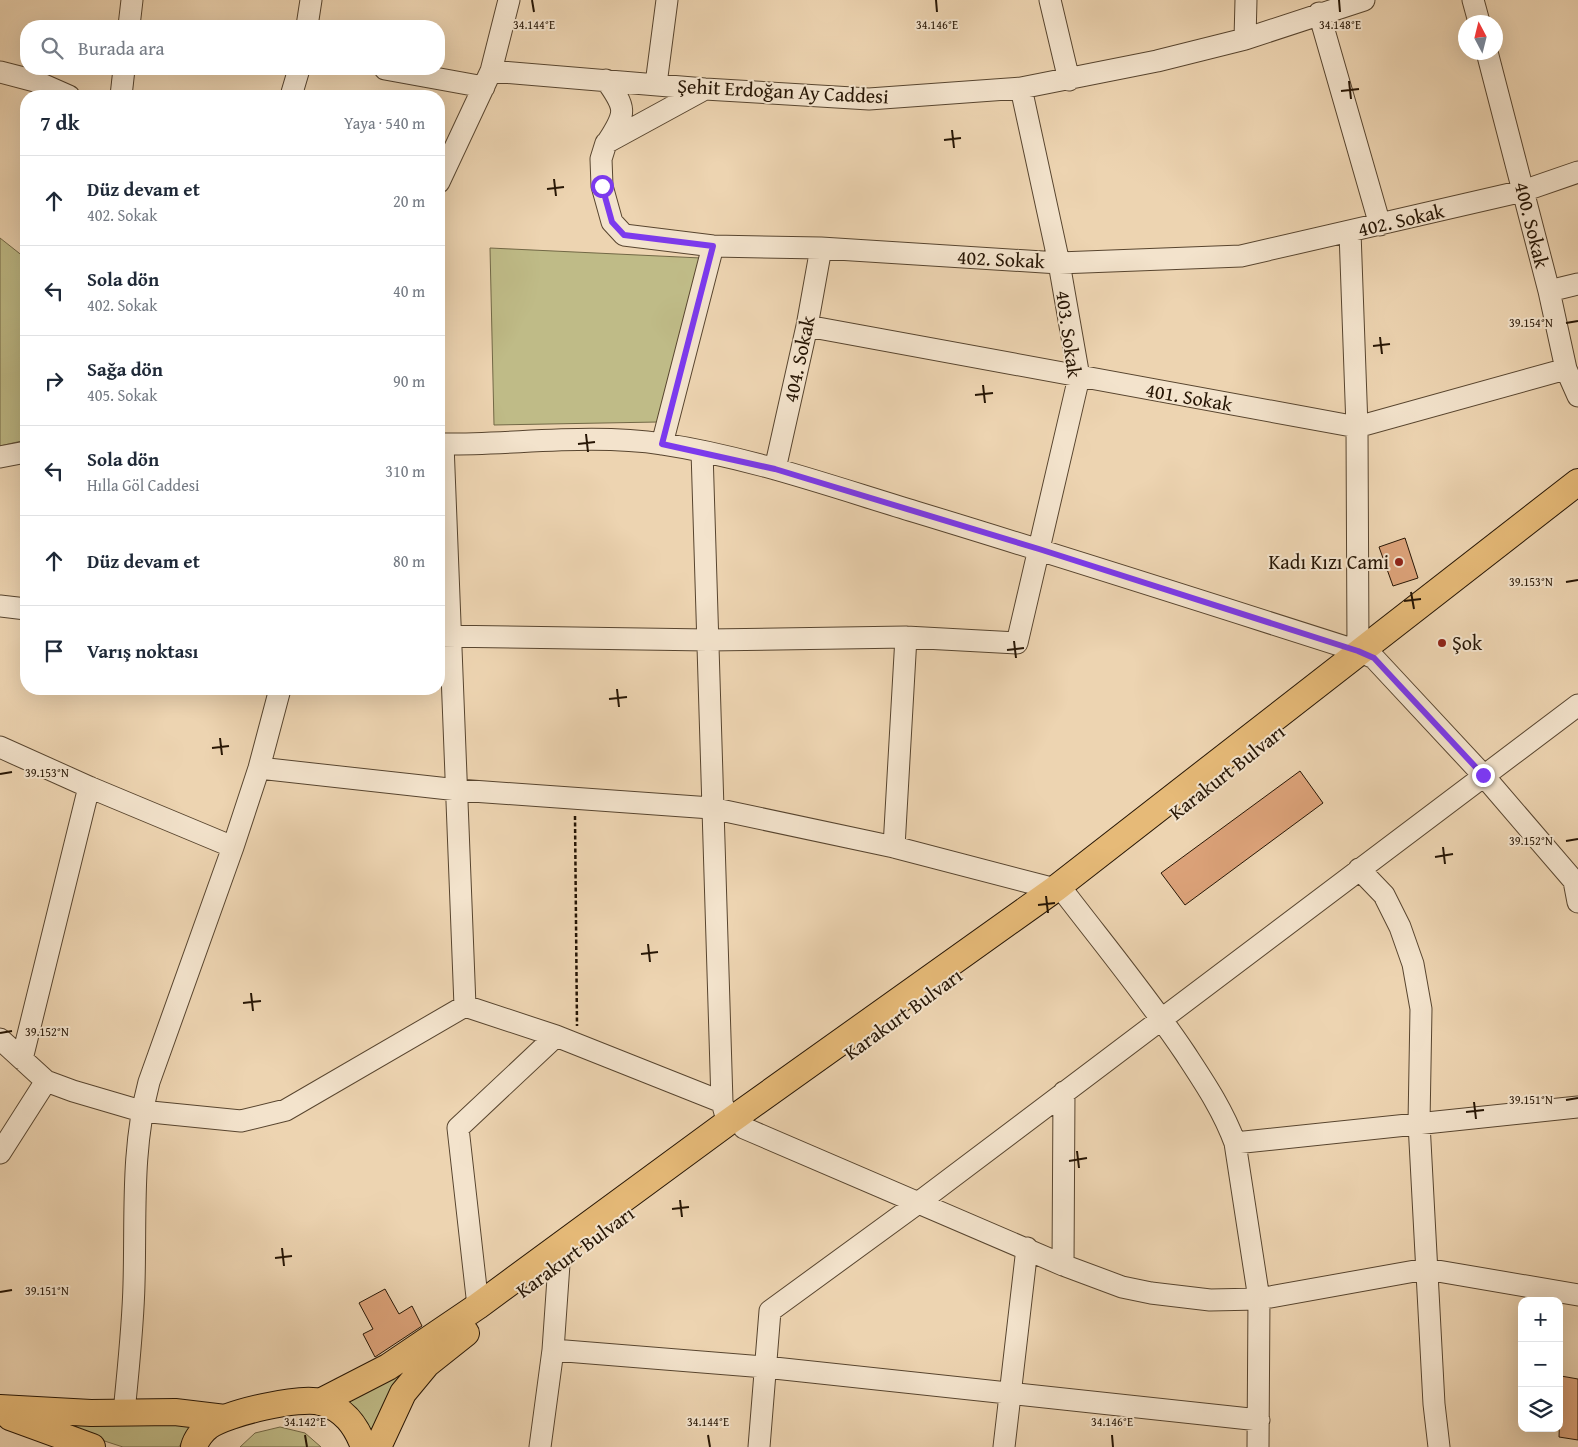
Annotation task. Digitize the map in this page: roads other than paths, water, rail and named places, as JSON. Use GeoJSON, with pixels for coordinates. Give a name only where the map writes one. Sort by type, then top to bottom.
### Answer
{"type":"FeatureCollection","features":[{"type":"Feature","properties":{"kind":"main road"},"geometry":{"type":"LineString","coordinates":[[1366,655],[1578,482]]}},
{"type":"Feature","properties":{"kind":"main road"},"geometry":{"type":"LineString","coordinates":[[1366,655],[1578,504]]}},
{"type":"Feature","properties":{"kind":"main road","name":"Karakurt Bulvarı"},"geometry":{"type":"LineString","coordinates":[[320,1402],[388,1367],[478,1306],[731,1118],[1061,892],[1366,655]]}},
{"type":"Feature","properties":{"kind":"main road","name":"Karakurt Bulvarı"},"geometry":{"type":"LineString","coordinates":[[378,1447],[403,1392],[427,1364],[559,1264],[731,1118]]}},
{"type":"Feature","properties":{"kind":"main road"},"geometry":{"type":"LineString","coordinates":[[194,1447],[196,1440],[209,1426],[225,1418],[296,1400],[320,1402],[344,1413],[355,1425],[364,1447]]}},
{"type":"Feature","properties":{"kind":"main road"},"geometry":{"type":"LineString","coordinates":[[0,1408],[124,1413],[175,1412],[225,1418]]}},
{"type":"Feature","properties":{"kind":"main road"},"geometry":{"type":"LineString","coordinates":[[0,1413],[92,1447]]}},
{"type":"Feature","properties":{"kind":"street"},"geometry":{"type":"LineString","coordinates":[[130,20],[132,0]]}},
{"type":"Feature","properties":{"kind":"street"},"geometry":{"type":"LineString","coordinates":[[308,20],[311,0]]}},
{"type":"Feature","properties":{"kind":"street"},"geometry":{"type":"LineString","coordinates":[[445,169],[488,79],[509,0]]}},
{"type":"Feature","properties":{"kind":"street"},"geometry":{"type":"LineString","coordinates":[[656,84],[667,0]]}},
{"type":"Feature","properties":{"kind":"street"},"geometry":{"type":"LineString","coordinates":[[1050,0],[1069,80]]}},
{"type":"Feature","properties":{"kind":"street"},"geometry":{"type":"LineString","coordinates":[[1245,39],[1246,0]]}},
{"type":"Feature","properties":{"kind":"street","name":"Şehit Erdoğan Ay Caddesi"},"geometry":{"type":"LineString","coordinates":[[445,75],[488,79],[606,80],[704,89],[869,99],[1021,88],[1069,80],[1157,61],[1245,39],[1319,13],[1364,0]]}},
{"type":"Feature","properties":{"kind":"street"},"geometry":{"type":"LineString","coordinates":[[1473,0],[1477,15]]}},
{"type":"Feature","properties":{"kind":"street"},"geometry":{"type":"LineString","coordinates":[[1319,13],[1380,225]]}},
{"type":"Feature","properties":{"kind":"street","name":"400. Sokak"},"geometry":{"type":"LineString","coordinates":[[1488,60],[1549,291],[1566,369],[1578,396]]}},
{"type":"Feature","properties":{"kind":"street"},"geometry":{"type":"LineString","coordinates":[[0,72],[36,81],[56,90]]}},
{"type":"Feature","properties":{"kind":"street"},"geometry":{"type":"LineString","coordinates":[[122,90],[123,75]]}},
{"type":"Feature","properties":{"kind":"street"},"geometry":{"type":"LineString","coordinates":[[293,90],[297,75]]}},
{"type":"Feature","properties":{"kind":"street"},"geometry":{"type":"LineString","coordinates":[[606,80],[621,100],[622,119],[606,143]]}},
{"type":"Feature","properties":{"kind":"street","name":"403. Sokak"},"geometry":{"type":"LineString","coordinates":[[906,636],[1017,643],[1079,378],[1059,263],[1021,88]]}},
{"type":"Feature","properties":{"kind":"street"},"geometry":{"type":"LineString","coordinates":[[606,143],[704,89]]}},
{"type":"Feature","properties":{"kind":"street","name":"402. Sokak"},"geometry":{"type":"LineString","coordinates":[[606,143],[601,159],[602,186],[612,222],[624,235],[713,246],[821,248],[1059,263],[1241,256],[1523,191],[1578,172]]}},
{"type":"Feature","properties":{"kind":"street"},"geometry":{"type":"LineString","coordinates":[[1350,232],[1366,655]]}},
{"type":"Feature","properties":{"kind":"street"},"geometry":{"type":"LineString","coordinates":[[662,444],[713,246]]}},
{"type":"Feature","properties":{"kind":"street","name":"404. Sokak"},"geometry":{"type":"LineString","coordinates":[[775,469],[807,326],[821,248]]}},
{"type":"Feature","properties":{"kind":"street"},"geometry":{"type":"LineString","coordinates":[[1549,291],[1578,284]]}},
{"type":"Feature","properties":{"kind":"street","name":"401. Sokak"},"geometry":{"type":"LineString","coordinates":[[807,326],[1079,378],[1357,427],[1566,369]]}},
{"type":"Feature","properties":{"kind":"street"},"geometry":{"type":"LineString","coordinates":[[445,444],[599,440],[662,444],[702,451],[775,469],[1039,549],[1366,655],[1483,775],[1576,882],[1578,902]]}},
{"type":"Feature","properties":{"kind":"street"},"geometry":{"type":"LineString","coordinates":[[702,451],[711,808],[731,1118]]}},
{"type":"Feature","properties":{"kind":"street"},"geometry":{"type":"LineString","coordinates":[[0,457],[20,453]]}},
{"type":"Feature","properties":{"kind":"street"},"geometry":{"type":"LineString","coordinates":[[0,606],[20,608]]}},
{"type":"Feature","properties":{"kind":"street"},"geometry":{"type":"LineString","coordinates":[[465,1006],[458,790],[445,636],[708,640],[906,636],[894,847]]}},
{"type":"Feature","properties":{"kind":"street"},"geometry":{"type":"LineString","coordinates":[[124,1413],[134,1285],[135,1159],[141,1111],[149,1082],[233,847],[259,768],[278,695]]}},
{"type":"Feature","properties":{"kind":"street"},"geometry":{"type":"LineString","coordinates":[[759,1447],[770,1312],[918,1203],[1578,705]]}},
{"type":"Feature","properties":{"kind":"street"},"geometry":{"type":"LineString","coordinates":[[0,747],[89,787],[233,847]]}},
{"type":"Feature","properties":{"kind":"street"},"geometry":{"type":"LineString","coordinates":[[259,768],[458,790],[711,808],[894,847],[1061,892],[1162,1018],[1227,1119],[1235,1143],[1259,1299],[1258,1447]]}},
{"type":"Feature","properties":{"kind":"street"},"geometry":{"type":"LineString","coordinates":[[22,1059],[89,787]]}},
{"type":"Feature","properties":{"kind":"street"},"geometry":{"type":"LineString","coordinates":[[1359,869],[1384,895],[1400,927],[1413,964],[1421,1009],[1419,1123],[1434,1404],[1439,1447]]}},
{"type":"Feature","properties":{"kind":"street"},"geometry":{"type":"LineString","coordinates":[[0,1039],[46,1081],[141,1111],[241,1121],[265,1117],[286,1110],[465,1006],[578,1044],[731,1118],[918,1203],[1063,1265],[1122,1287],[1181,1298],[1259,1299],[1426,1269],[1578,1295]]}},
{"type":"Feature","properties":{"kind":"street"},"geometry":{"type":"LineString","coordinates":[[478,1306],[458,1128],[556,1036]]}},
{"type":"Feature","properties":{"kind":"street"},"geometry":{"type":"LineString","coordinates":[[0,1152],[46,1081]]}},
{"type":"Feature","properties":{"kind":"street"},"geometry":{"type":"LineString","coordinates":[[1063,1265],[1064,1092]]}},
{"type":"Feature","properties":{"kind":"street"},"geometry":{"type":"LineString","coordinates":[[1235,1143],[1578,1107]]}},
{"type":"Feature","properties":{"kind":"street"},"geometry":{"type":"LineString","coordinates":[[1004,1447],[1027,1248]]}},
{"type":"Feature","properties":{"kind":"street"},"geometry":{"type":"LineString","coordinates":[[540,1447],[553,1350],[559,1264]]}},
{"type":"Feature","properties":{"kind":"street"},"geometry":{"type":"LineString","coordinates":[[553,1350],[765,1367],[1259,1420]]}},
{"type":"Feature","properties":{"kind":"place","name":"Kadı Kızı Cami"},"geometry":{"type":"Point","coordinates":[1399,562]}},
{"type":"Feature","properties":{"kind":"place","name":"Şok"},"geometry":{"type":"Point","coordinates":[1442,643]}}]}
